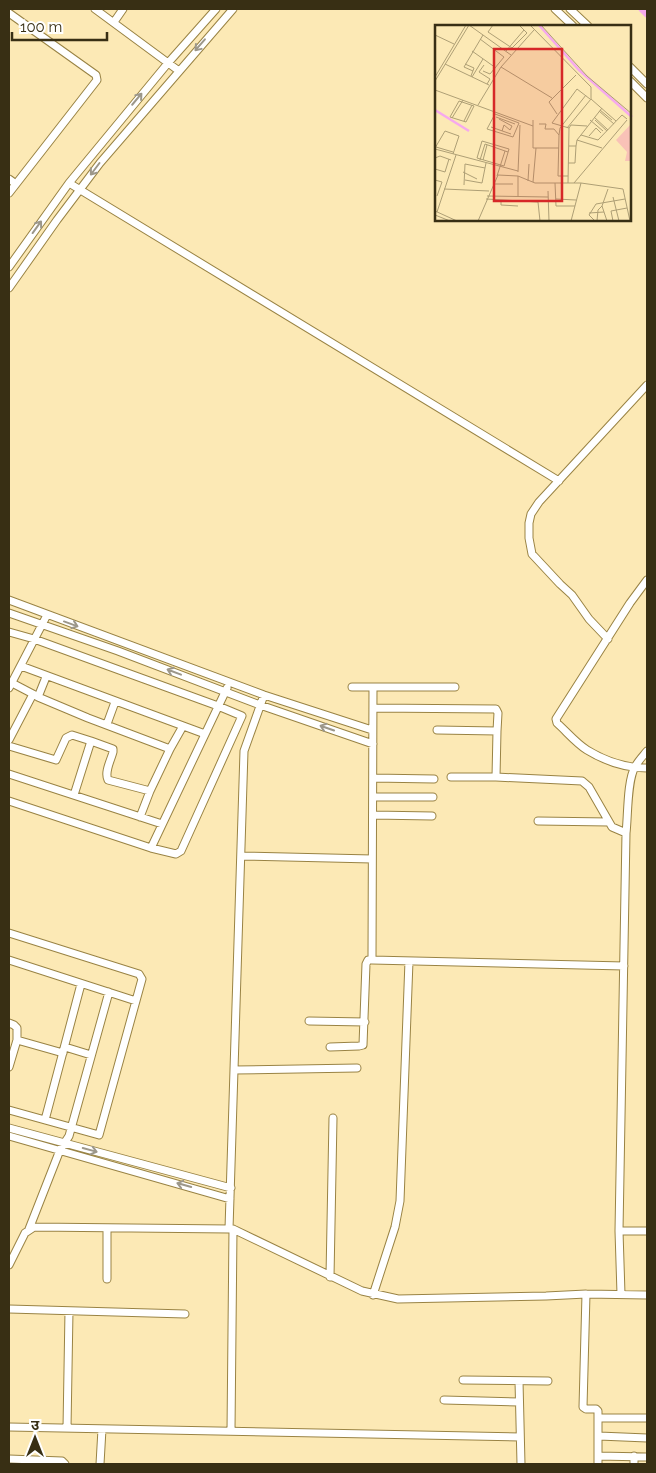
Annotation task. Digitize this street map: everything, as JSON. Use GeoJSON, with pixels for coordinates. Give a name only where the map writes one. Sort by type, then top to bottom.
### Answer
{"type":"FeatureCollection","features":[{"type":"Feature","properties":{"kind":"street"},"geometry":{"type":"LineString","coordinates":[[94,9],[179,71]]}},
{"type":"Feature","properties":{"kind":"street"},"geometry":{"type":"LineString","coordinates":[[114,22],[123,9]]}},
{"type":"Feature","properties":{"kind":"street"},"geometry":{"type":"LineString","coordinates":[[9,267],[69,183],[168,63],[216,9]]}},
{"type":"Feature","properties":{"kind":"street"},"geometry":{"type":"LineString","coordinates":[[9,288],[56,220],[100,163],[233,9]]}},
{"type":"Feature","properties":{"kind":"street"},"geometry":{"type":"LineString","coordinates":[[555,9],[573,25]]}},
{"type":"Feature","properties":{"kind":"street"},"geometry":{"type":"LineString","coordinates":[[570,9],[587,25]]}},
{"type":"Feature","properties":{"kind":"street"},"geometry":{"type":"LineString","coordinates":[[9,13],[97,77],[97,80],[9,193]]}},
{"type":"Feature","properties":{"kind":"street"},"geometry":{"type":"LineString","coordinates":[[631,67],[647,84]]}},
{"type":"Feature","properties":{"kind":"street"},"geometry":{"type":"LineString","coordinates":[[631,82],[647,98]]}},
{"type":"Feature","properties":{"kind":"street"},"geometry":{"type":"LineString","coordinates":[[9,179],[16,184]]}},
{"type":"Feature","properties":{"kind":"street"},"geometry":{"type":"LineString","coordinates":[[69,183],[559,481]]}},
{"type":"Feature","properties":{"kind":"street"},"geometry":{"type":"LineString","coordinates":[[608,639],[589,619],[575,599],[534,556],[531,551],[528,527],[531,514],[539,502],[647,385]]}},
{"type":"Feature","properties":{"kind":"street"},"geometry":{"type":"LineString","coordinates":[[647,580],[630,603],[556,721],[585,749],[619,764],[634,768],[647,768]]}},
{"type":"Feature","properties":{"kind":"street"},"geometry":{"type":"LineString","coordinates":[[9,600],[264,695],[372,730]]}},
{"type":"Feature","properties":{"kind":"street"},"geometry":{"type":"LineString","coordinates":[[9,613],[373,744]]}},
{"type":"Feature","properties":{"kind":"street"},"geometry":{"type":"LineString","coordinates":[[47,615],[10,686],[170,748]]}},
{"type":"Feature","properties":{"kind":"street"},"geometry":{"type":"LineString","coordinates":[[9,632],[34,639],[218,706],[241,715],[242,718],[181,851],[176,854],[151,848],[9,802]]}},
{"type":"Feature","properties":{"kind":"street"},"geometry":{"type":"LineString","coordinates":[[21,666],[46,677],[205,734]]}},
{"type":"Feature","properties":{"kind":"street"},"geometry":{"type":"LineString","coordinates":[[9,740],[46,677]]}},
{"type":"Feature","properties":{"kind":"street"},"geometry":{"type":"LineString","coordinates":[[151,848],[231,682]]}},
{"type":"Feature","properties":{"kind":"street"},"geometry":{"type":"LineString","coordinates":[[352,687],[455,687]]}},
{"type":"Feature","properties":{"kind":"street"},"geometry":{"type":"LineString","coordinates":[[372,960],[373,687]]}},
{"type":"Feature","properties":{"kind":"street"},"geometry":{"type":"LineString","coordinates":[[231,1432],[230,1199],[244,750],[264,695]]}},
{"type":"Feature","properties":{"kind":"street"},"geometry":{"type":"LineString","coordinates":[[107,724],[115,702]]}},
{"type":"Feature","properties":{"kind":"street"},"geometry":{"type":"LineString","coordinates":[[373,708],[496,709],[498,712],[496,777]]}},
{"type":"Feature","properties":{"kind":"street"},"geometry":{"type":"LineString","coordinates":[[140,817],[170,748],[184,726]]}},
{"type":"Feature","properties":{"kind":"street"},"geometry":{"type":"LineString","coordinates":[[437,730],[497,731]]}},
{"type":"Feature","properties":{"kind":"street"},"geometry":{"type":"LineString","coordinates":[[9,746],[56,760],[66,738],[72,735],[110,747],[114,750],[107,771],[108,780],[150,791]]}},
{"type":"Feature","properties":{"kind":"street"},"geometry":{"type":"LineString","coordinates":[[74,795],[91,741]]}},
{"type":"Feature","properties":{"kind":"street"},"geometry":{"type":"LineString","coordinates":[[621,1294],[619,1231],[624,966],[622,832],[634,768],[647,751]]}},
{"type":"Feature","properties":{"kind":"street"},"geometry":{"type":"LineString","coordinates":[[9,774],[162,824]]}},
{"type":"Feature","properties":{"kind":"street"},"geometry":{"type":"LineString","coordinates":[[451,777],[496,777],[582,782],[589,787],[612,827],[622,832]]}},
{"type":"Feature","properties":{"kind":"street"},"geometry":{"type":"LineString","coordinates":[[373,778],[434,779]]}},
{"type":"Feature","properties":{"kind":"street"},"geometry":{"type":"LineString","coordinates":[[373,797],[433,797]]}},
{"type":"Feature","properties":{"kind":"street"},"geometry":{"type":"LineString","coordinates":[[373,816],[432,816]]}},
{"type":"Feature","properties":{"kind":"street"},"geometry":{"type":"LineString","coordinates":[[538,821],[609,822]]}},
{"type":"Feature","properties":{"kind":"street"},"geometry":{"type":"LineString","coordinates":[[241,856],[372,859]]}},
{"type":"Feature","properties":{"kind":"street"},"geometry":{"type":"LineString","coordinates":[[9,933],[139,974],[142,979],[99,1135],[9,1110]]}},
{"type":"Feature","properties":{"kind":"street"},"geometry":{"type":"LineString","coordinates":[[9,960],[136,1001]]}},
{"type":"Feature","properties":{"kind":"street"},"geometry":{"type":"LineString","coordinates":[[330,1047],[362,1046],[364,1042],[366,964],[368,960],[624,966]]}},
{"type":"Feature","properties":{"kind":"street"},"geometry":{"type":"LineString","coordinates":[[373,1295],[395,1227],[400,1201],[409,961]]}},
{"type":"Feature","properties":{"kind":"street"},"geometry":{"type":"LineString","coordinates":[[45,1120],[82,984]]}},
{"type":"Feature","properties":{"kind":"street"},"geometry":{"type":"LineString","coordinates":[[9,1265],[21,1239],[29,1229],[62,1147],[69,1136],[109,992]]}},
{"type":"Feature","properties":{"kind":"street"},"geometry":{"type":"LineString","coordinates":[[309,1021],[364,1022]]}},
{"type":"Feature","properties":{"kind":"street"},"geometry":{"type":"LineString","coordinates":[[9,1023],[18,1028],[17,1040],[9,1067]]}},
{"type":"Feature","properties":{"kind":"street"},"geometry":{"type":"LineString","coordinates":[[17,1040],[92,1055]]}},
{"type":"Feature","properties":{"kind":"street"},"geometry":{"type":"LineString","coordinates":[[234,1070],[357,1068]]}},
{"type":"Feature","properties":{"kind":"street"},"geometry":{"type":"LineString","coordinates":[[330,1277],[333,1118]]}},
{"type":"Feature","properties":{"kind":"street"},"geometry":{"type":"LineString","coordinates":[[9,1128],[62,1147],[230,1199]]}},
{"type":"Feature","properties":{"kind":"street"},"geometry":{"type":"LineString","coordinates":[[9,1136],[231,1188]]}},
{"type":"Feature","properties":{"kind":"street"},"geometry":{"type":"LineString","coordinates":[[29,1229],[34,1227],[231,1229],[362,1292],[398,1299],[586,1294],[647,1295]]}},
{"type":"Feature","properties":{"kind":"street"},"geometry":{"type":"LineString","coordinates":[[107,1228],[107,1279]]}},
{"type":"Feature","properties":{"kind":"street"},"geometry":{"type":"LineString","coordinates":[[619,1231],[647,1231]]}},
{"type":"Feature","properties":{"kind":"street"},"geometry":{"type":"LineString","coordinates":[[586,1294],[583,1406],[586,1409],[597,1410],[599,1418],[598,1464]]}},
{"type":"Feature","properties":{"kind":"street"},"geometry":{"type":"LineString","coordinates":[[9,1309],[185,1314]]}},
{"type":"Feature","properties":{"kind":"street"},"geometry":{"type":"LineString","coordinates":[[67,1428],[69,1311]]}},
{"type":"Feature","properties":{"kind":"street"},"geometry":{"type":"LineString","coordinates":[[463,1380],[548,1380]]}},
{"type":"Feature","properties":{"kind":"street"},"geometry":{"type":"LineString","coordinates":[[519,1381],[521,1464]]}},
{"type":"Feature","properties":{"kind":"street"},"geometry":{"type":"LineString","coordinates":[[444,1400],[519,1402]]}},
{"type":"Feature","properties":{"kind":"street"},"geometry":{"type":"LineString","coordinates":[[599,1418],[647,1418]]}},
{"type":"Feature","properties":{"kind":"street"},"geometry":{"type":"LineString","coordinates":[[9,1427],[520,1437]]}},
{"type":"Feature","properties":{"kind":"street"},"geometry":{"type":"LineString","coordinates":[[100,1464],[102,1429]]}},
{"type":"Feature","properties":{"kind":"street"},"geometry":{"type":"LineString","coordinates":[[599,1436],[647,1438]]}},
{"type":"Feature","properties":{"kind":"street"},"geometry":{"type":"LineString","coordinates":[[598,1456],[634,1460],[647,1456]]}},
{"type":"Feature","properties":{"kind":"street"},"geometry":{"type":"LineString","coordinates":[[9,1459],[62,1461],[65,1464]]}},
{"type":"Feature","properties":{"kind":"waterway"},"geometry":{"type":"LineString","coordinates":[[642,9],[647,14]]}}]}
